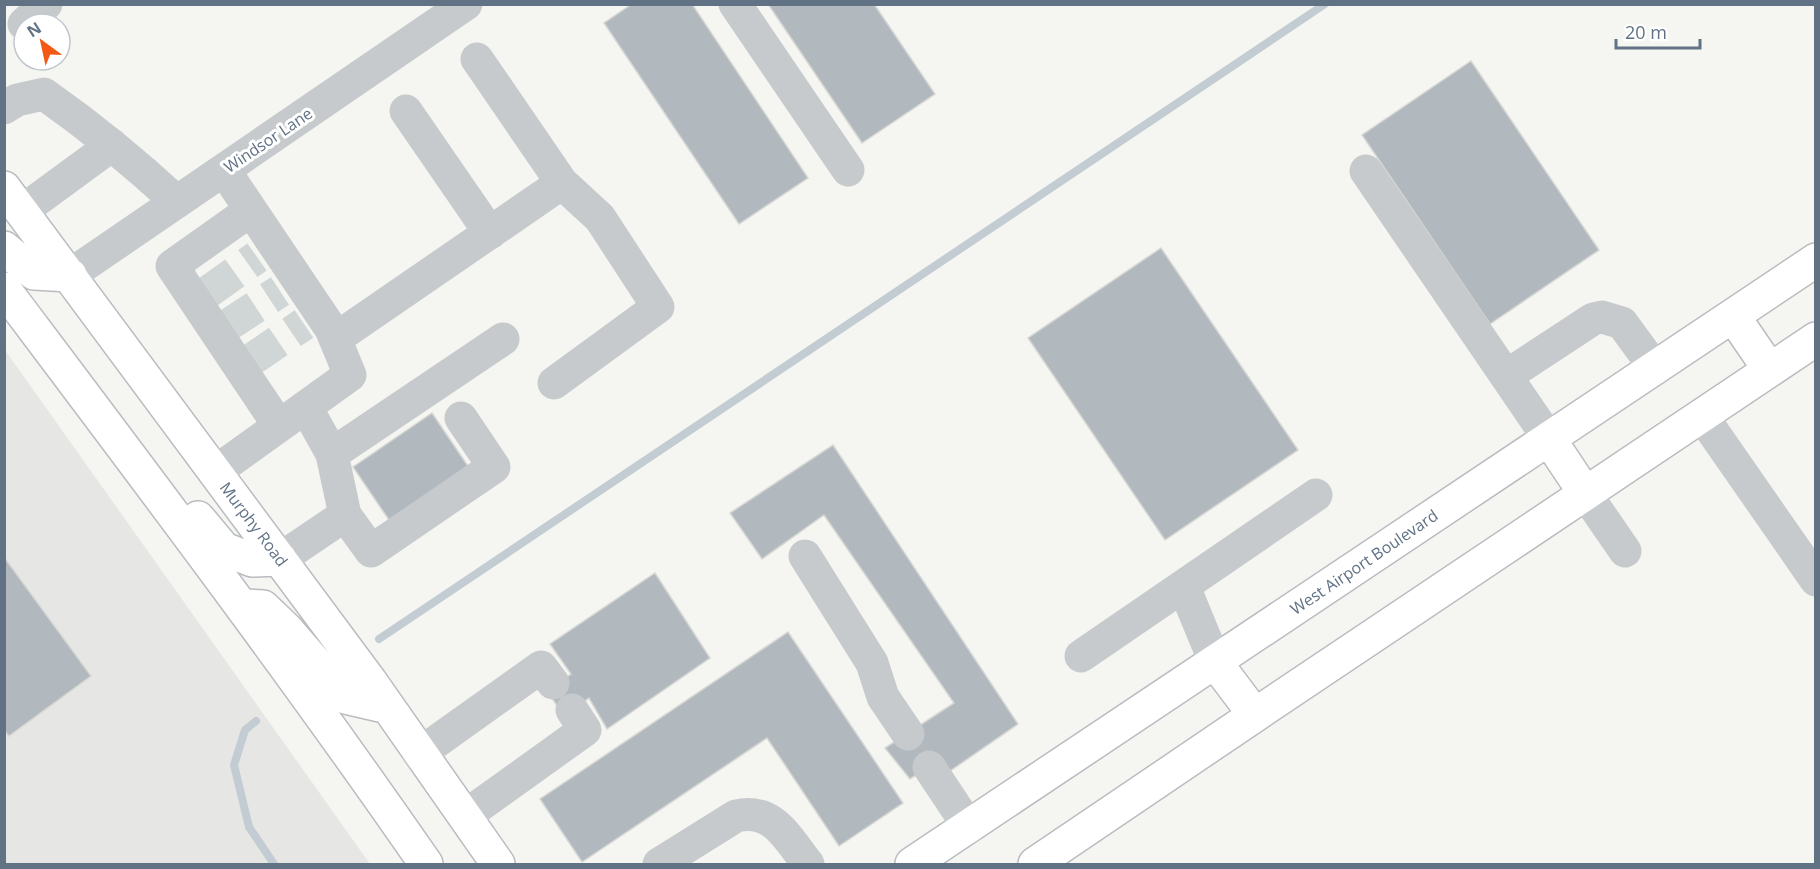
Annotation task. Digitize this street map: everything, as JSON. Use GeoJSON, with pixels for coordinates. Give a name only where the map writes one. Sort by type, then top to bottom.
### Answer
{"type":"FeatureCollection","features":[{"type":"Feature","properties":{"kind":"main road","name":"Murphy Road"},"geometry":{"type":"LineString","coordinates":[[13,199],[388,707],[498,864]]}},
{"type":"Feature","properties":{"kind":"main road"},"geometry":{"type":"LineString","coordinates":[[4,248],[34,273],[70,275]]}},
{"type":"Feature","properties":{"kind":"main road","name":"West Airport Boulevard"},"geometry":{"type":"LineString","coordinates":[[912,864],[1815,260]]}},
{"type":"Feature","properties":{"kind":"main road"},"geometry":{"type":"LineString","coordinates":[[4,289],[130,455],[371,784],[426,864]]}},
{"type":"Feature","properties":{"kind":"main road"},"geometry":{"type":"LineString","coordinates":[[1733,316],[1770,370]]}},
{"type":"Feature","properties":{"kind":"main road"},"geometry":{"type":"LineString","coordinates":[[1035,864],[1815,339]]}},
{"type":"Feature","properties":{"kind":"main road"},"geometry":{"type":"LineString","coordinates":[[1549,439],[1586,493]]}},
{"type":"Feature","properties":{"kind":"main road"},"geometry":{"type":"LineString","coordinates":[[130,455],[158,468],[224,549],[252,560],[280,559]]}},
{"type":"Feature","properties":{"kind":"main road"},"geometry":{"type":"LineString","coordinates":[[240,606],[263,607],[287,630],[345,696],[388,707]]}},
{"type":"Feature","properties":{"kind":"main road"},"geometry":{"type":"LineString","coordinates":[[1215,662],[1255,715]]}},
{"type":"Feature","properties":{"kind":"street","name":"Windsor Lane"},"geometry":{"type":"LineString","coordinates":[[70,275],[466,4]]}},
{"type":"Feature","properties":{"kind":"street"},"geometry":{"type":"LineString","coordinates":[[735,4],[848,170]]}},
{"type":"Feature","properties":{"kind":"street"},"geometry":{"type":"LineString","coordinates":[[477,59],[562,183],[600,218],[658,307],[554,383]]}},
{"type":"Feature","properties":{"kind":"street"},"geometry":{"type":"LineString","coordinates":[[4,108],[17,99],[44,94],[87,124],[177,202]]}},
{"type":"Feature","properties":{"kind":"street"},"geometry":{"type":"LineString","coordinates":[[406,111],[490,233]]}},
{"type":"Feature","properties":{"kind":"street"},"geometry":{"type":"LineString","coordinates":[[13,199],[112,145]]}},
{"type":"Feature","properties":{"kind":"street"},"geometry":{"type":"LineString","coordinates":[[215,472],[350,375],[320,326],[266,251],[251,210],[224,170]]}},
{"type":"Feature","properties":{"kind":"street"},"geometry":{"type":"LineString","coordinates":[[1366,171],[1549,439]]}},
{"type":"Feature","properties":{"kind":"street"},"geometry":{"type":"LineString","coordinates":[[320,326],[490,233],[562,183]]}},
{"type":"Feature","properties":{"kind":"street"},"geometry":{"type":"LineString","coordinates":[[251,210],[171,266],[202,296],[246,364],[279,426]]}},
{"type":"Feature","properties":{"kind":"street"},"geometry":{"type":"LineString","coordinates":[[1506,376],[1593,319],[1602,317],[1622,323],[1655,368]]}},
{"type":"Feature","properties":{"kind":"street"},"geometry":{"type":"LineString","coordinates":[[332,454],[503,339]]}},
{"type":"Feature","properties":{"kind":"street"},"geometry":{"type":"LineString","coordinates":[[306,407],[332,454],[345,515],[371,551],[494,467],[461,418]]}},
{"type":"Feature","properties":{"kind":"street"},"geometry":{"type":"LineString","coordinates":[[1702,416],[1815,580]]}},
{"type":"Feature","properties":{"kind":"street"},"geometry":{"type":"LineString","coordinates":[[1586,493],[1625,551]]}},
{"type":"Feature","properties":{"kind":"street"},"geometry":{"type":"LineString","coordinates":[[1081,656],[1316,495]]}},
{"type":"Feature","properties":{"kind":"street"},"geometry":{"type":"LineString","coordinates":[[280,559],[345,515]]}},
{"type":"Feature","properties":{"kind":"street"},"geometry":{"type":"LineString","coordinates":[[806,556],[872,663],[883,697],[908,734]]}},
{"type":"Feature","properties":{"kind":"street"},"geometry":{"type":"LineString","coordinates":[[1184,587],[1215,662]]}},
{"type":"Feature","properties":{"kind":"street"},"geometry":{"type":"LineString","coordinates":[[419,754],[542,667],[553,683]]}},
{"type":"Feature","properties":{"kind":"street"},"geometry":{"type":"LineString","coordinates":[[465,816],[585,730],[572,710]]}},
{"type":"Feature","properties":{"kind":"street"},"geometry":{"type":"LineString","coordinates":[[929,766],[969,827]]}},
{"type":"Feature","properties":{"kind":"street"},"geometry":{"type":"LineString","coordinates":[[659,864],[736,816],[746,814],[761,815],[774,822],[798,861]]}},
{"type":"Feature","properties":{"kind":"shaded area"},"geometry":{"type":"Polygon","coordinates":[[[5,350],[370,864],[5,864],[5,350]]]}},
{"type":"Feature","properties":{"kind":"building"},"geometry":{"type":"Polygon","coordinates":[[[632,4],[692,4],[808,178],[739,224],[604,23],[632,4]]]}},
{"type":"Feature","properties":{"kind":"building"},"geometry":{"type":"Polygon","coordinates":[[[768,4],[874,4],[935,94],[862,143],[768,4]]]}},
{"type":"Feature","properties":{"kind":"building"},"geometry":{"type":"Polygon","coordinates":[[[1471,61],[1599,250],[1490,324],[1362,135],[1471,61]]]}},
{"type":"Feature","properties":{"kind":"building"},"geometry":{"type":"Polygon","coordinates":[[[1161,248],[1298,450],[1165,540],[1028,338],[1161,248]]]}},
{"type":"Feature","properties":{"kind":"building"},"geometry":{"type":"Polygon","coordinates":[[[432,413],[470,469],[391,523],[353,467],[432,413]]]}},
{"type":"Feature","properties":{"kind":"building"},"geometry":{"type":"Polygon","coordinates":[[[833,445],[1018,724],[950,771],[942,758],[910,779],[885,748],[954,703],[824,515],[762,559],[730,513],[833,445]]]}},
{"type":"Feature","properties":{"kind":"building"},"geometry":{"type":"Polygon","coordinates":[[[4,557],[91,676],[9,736],[4,730],[4,557]]]}},
{"type":"Feature","properties":{"kind":"building"},"geometry":{"type":"Polygon","coordinates":[[[655,573],[710,658],[607,729],[589,698],[564,716],[547,691],[571,674],[550,644],[655,573]]]}},
{"type":"Feature","properties":{"kind":"building"},"geometry":{"type":"Polygon","coordinates":[[[788,632],[903,803],[839,846],[767,738],[582,862],[540,799],[788,632]]]}},
{"type":"Feature","properties":{"kind":"waterway"},"geometry":{"type":"LineString","coordinates":[[379,639],[1325,4]]}},
{"type":"Feature","properties":{"kind":"waterway"},"geometry":{"type":"LineString","coordinates":[[256,721],[245,730],[234,765],[249,827],[274,864]]}},
{"type":"Feature","properties":{"kind":"tunnel"},"geometry":{"type":"LineString","coordinates":[[208,292],[257,257]]}},
{"type":"Feature","properties":{"kind":"tunnel"},"geometry":{"type":"LineString","coordinates":[[228,325],[280,291]]}},
{"type":"Feature","properties":{"kind":"tunnel"},"geometry":{"type":"LineString","coordinates":[[251,360],[304,324]]}}]}
